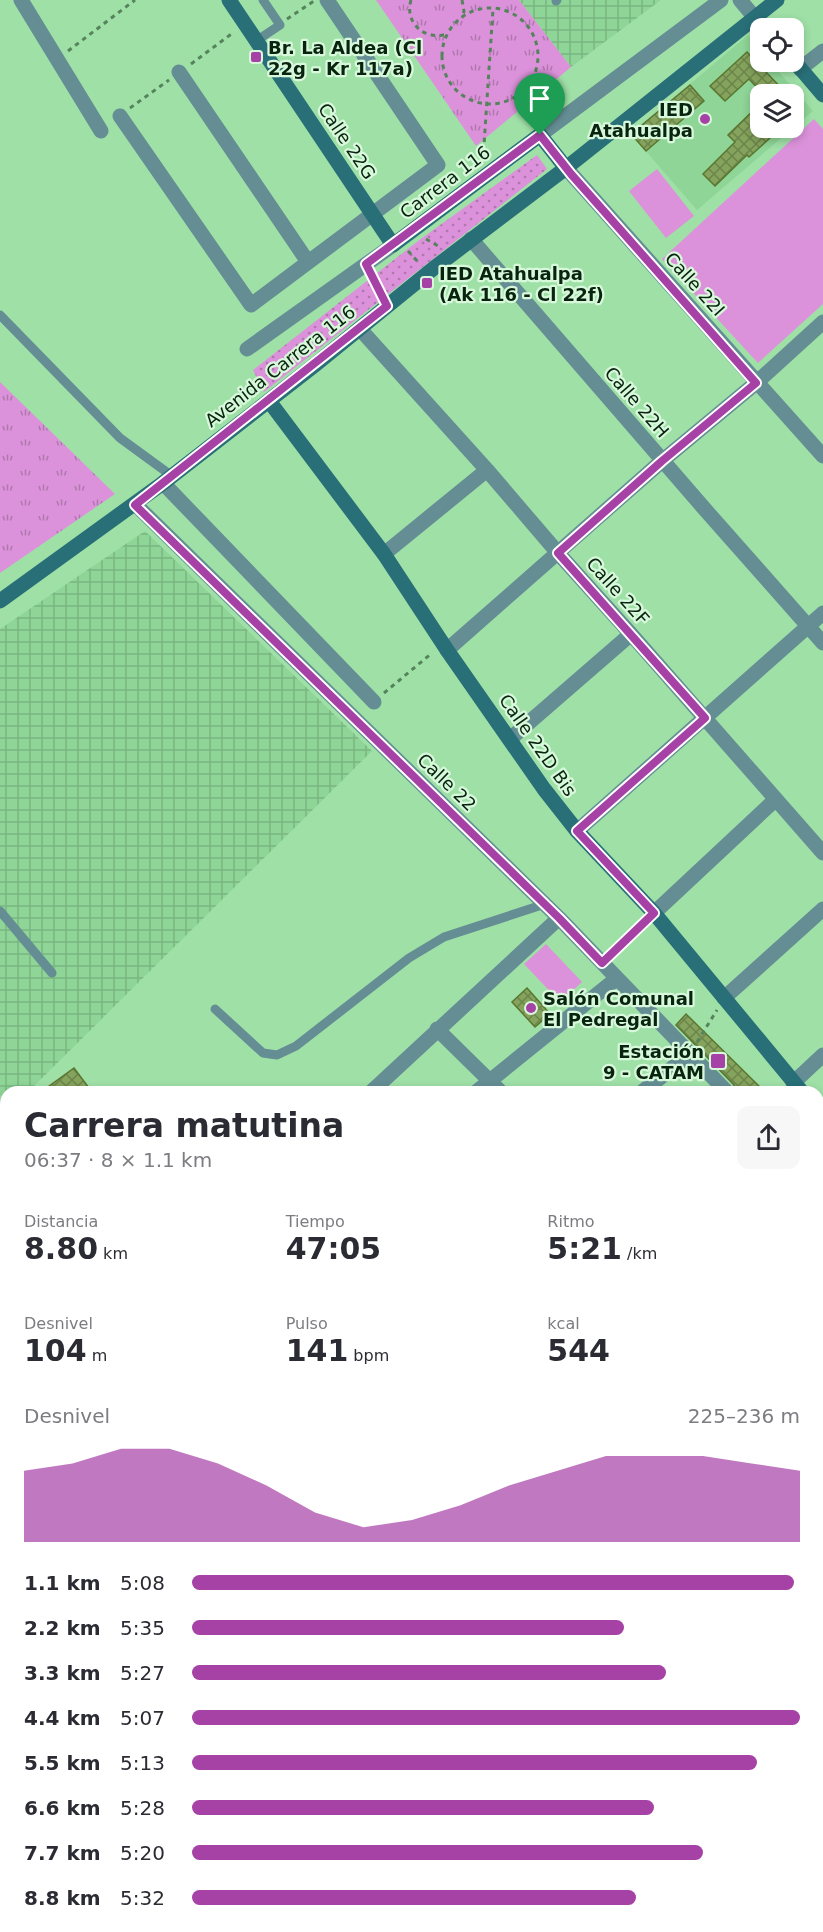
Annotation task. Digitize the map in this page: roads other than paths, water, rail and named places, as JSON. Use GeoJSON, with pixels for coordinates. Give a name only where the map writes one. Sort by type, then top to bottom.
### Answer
{"type":"FeatureCollection","features":[{"type":"Feature","properties":{"kind":"street"},"geometry":{"type":"LineString","coordinates":[[21,0],[100,131]]}},
{"type":"Feature","properties":{"kind":"street","name":"Calle 22G"},"geometry":{"type":"LineString","coordinates":[[229,0],[373,214],[401,239]]}},
{"type":"Feature","properties":{"kind":"street"},"geometry":{"type":"LineString","coordinates":[[120,116],[251,304],[438,165],[327,0]]}},
{"type":"Feature","properties":{"kind":"street","name":"Carrera 116"},"geometry":{"type":"LineString","coordinates":[[247,349],[401,239],[721,0]]}},
{"type":"Feature","properties":{"kind":"street"},"geometry":{"type":"LineString","coordinates":[[740,0],[756,18]]}},
{"type":"Feature","properties":{"kind":"street","name":"Avenida Carrera 116"},"geometry":{"type":"LineString","coordinates":[[764,18],[777,0]]}},
{"type":"Feature","properties":{"kind":"street","name":"Avenida Carrera 116"},"geometry":{"type":"LineString","coordinates":[[0,601],[168,480],[471,239],[750,30]]}},
{"type":"Feature","properties":{"kind":"street"},"geometry":{"type":"LineString","coordinates":[[804,61],[823,51]]}},
{"type":"Feature","properties":{"kind":"street"},"geometry":{"type":"LineString","coordinates":[[179,72],[308,262]]}},
{"type":"Feature","properties":{"kind":"street"},"geometry":{"type":"LineString","coordinates":[[803,72],[823,95]]}},
{"type":"Feature","properties":{"kind":"street","name":"Calle 22I"},"geometry":{"type":"LineString","coordinates":[[540,135],[566,168],[823,456]]}},
{"type":"Feature","properties":{"kind":"street","name":"Calle 22H"},"geometry":{"type":"LineString","coordinates":[[471,239],[662,461],[823,643]]}},
{"type":"Feature","properties":{"kind":"street"},"geometry":{"type":"LineString","coordinates":[[445,647],[756,383],[823,322]]}},
{"type":"Feature","properties":{"kind":"street","name":"Calle 22F"},"geometry":{"type":"LineString","coordinates":[[360,329],[487,470],[823,854]]}},
{"type":"Feature","properties":{"kind":"street","name":"Calle 22D Bis"},"geometry":{"type":"LineString","coordinates":[[269,401],[384,554],[445,647],[544,789],[577,831],[654,913],[796,1086]]}},
{"type":"Feature","properties":{"kind":"street"},"geometry":{"type":"LineString","coordinates":[[384,554],[487,470]]}},
{"type":"Feature","properties":{"kind":"street"},"geometry":{"type":"LineString","coordinates":[[168,480],[374,702]]}},
{"type":"Feature","properties":{"kind":"street","name":"Calle 22"},"geometry":{"type":"LineString","coordinates":[[135,505],[545,904],[721,1086]]}},
{"type":"Feature","properties":{"kind":"street"},"geometry":{"type":"LineString","coordinates":[[577,831],[823,613]]}},
{"type":"Feature","properties":{"kind":"street"},"geometry":{"type":"LineString","coordinates":[[510,739],[631,634]]}},
{"type":"Feature","properties":{"kind":"street"},"geometry":{"type":"LineString","coordinates":[[654,913],[776,799]]}},
{"type":"Feature","properties":{"kind":"street"},"geometry":{"type":"LineString","coordinates":[[724,998],[823,909]]}},
{"type":"Feature","properties":{"kind":"street"},"geometry":{"type":"LineString","coordinates":[[377,1086],[559,918]]}},
{"type":"Feature","properties":{"kind":"street"},"geometry":{"type":"LineString","coordinates":[[482,1086],[616,979]]}},
{"type":"Feature","properties":{"kind":"street"},"geometry":{"type":"LineString","coordinates":[[438,1029],[495,1086]]}},
{"type":"Feature","properties":{"kind":"street"},"geometry":{"type":"LineString","coordinates":[[650,1086],[690,1054]]}},
{"type":"Feature","properties":{"kind":"street"},"geometry":{"type":"LineString","coordinates":[[800,1086],[823,1055]]}},
{"type":"Feature","properties":{"kind":"lane"},"geometry":{"type":"LineString","coordinates":[[256,41],[279,25],[263,0]]}},
{"type":"Feature","properties":{"kind":"lane"},"geometry":{"type":"LineString","coordinates":[[0,315],[120,438],[168,480]]}},
{"type":"Feature","properties":{"kind":"lane"},"geometry":{"type":"LineString","coordinates":[[215,1009],[263,1053],[277,1055],[296,1046],[409,958],[444,938],[545,904]]}},
{"type":"Feature","properties":{"kind":"lane"},"geometry":{"type":"LineString","coordinates":[[0,911],[52,973]]}},
{"type":"Feature","properties":{"kind":"place","name":"Br. La Aldea (Cl 22g - Kr 117a)"},"geometry":{"type":"Point","coordinates":[256,57]}},
{"type":"Feature","properties":{"kind":"place","name":"IED Atahualpa"},"geometry":{"type":"Point","coordinates":[705,119]}},
{"type":"Feature","properties":{"kind":"place","name":"IED Atahualpa (Ak 116 - Cl 22f)"},"geometry":{"type":"Point","coordinates":[427,283]}},
{"type":"Feature","properties":{"kind":"place","name":"Salón Comunal El Pedregal"},"geometry":{"type":"Point","coordinates":[531,1008]}},
{"type":"Feature","properties":{"kind":"place","name":"Estación 9 - CATAM"},"geometry":{"type":"Point","coordinates":[718,1061]}}]}
